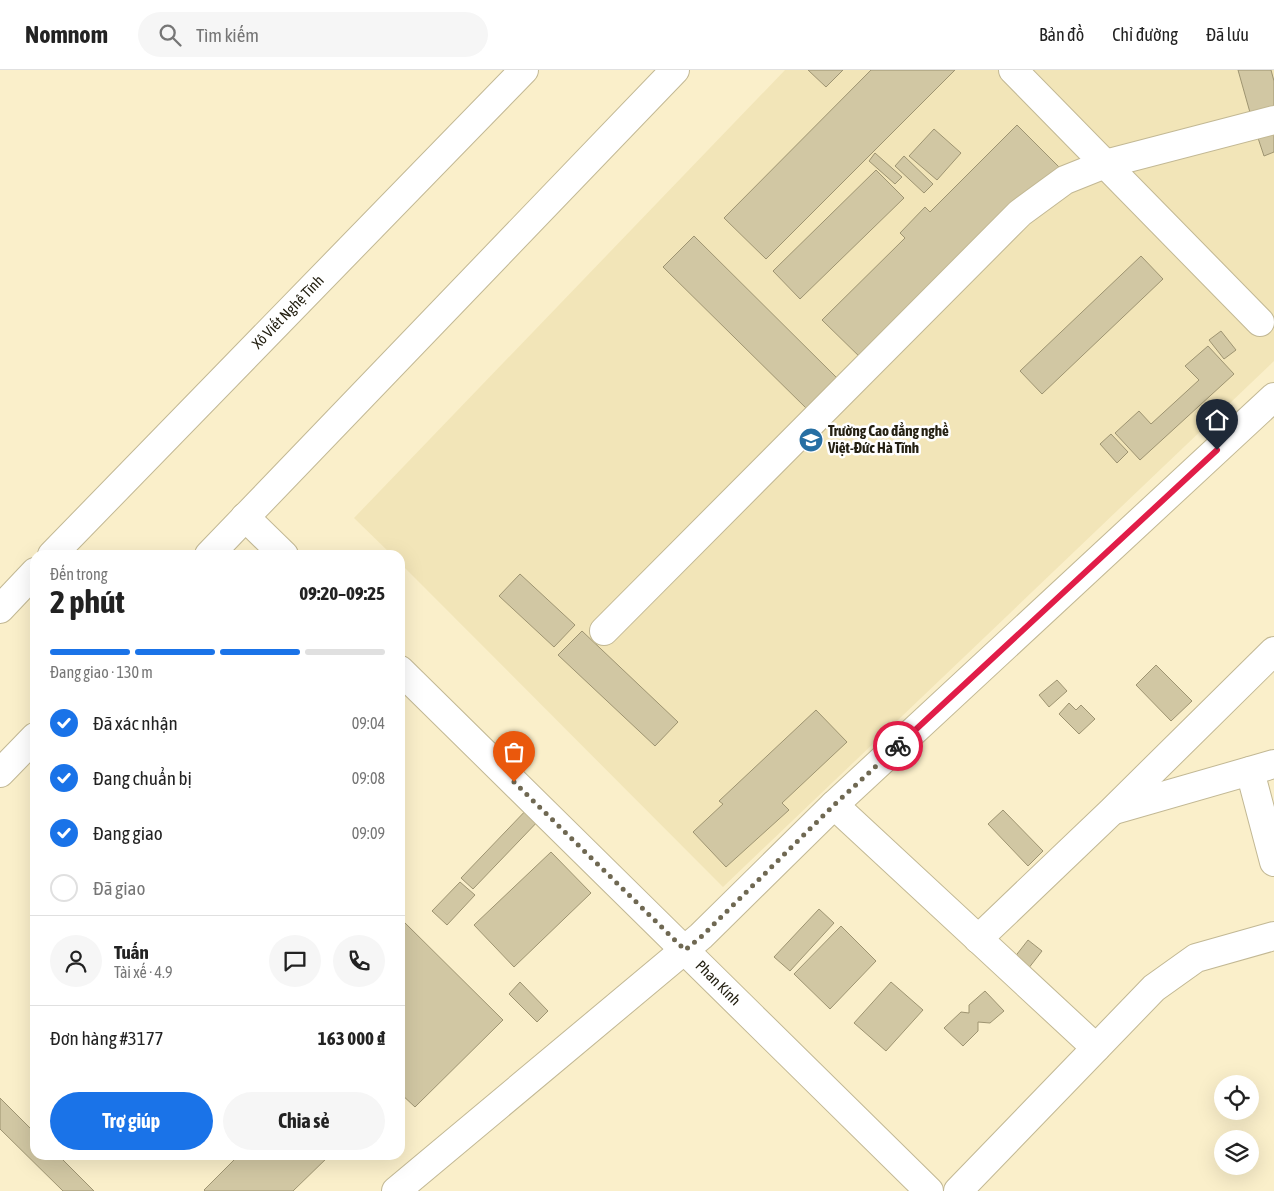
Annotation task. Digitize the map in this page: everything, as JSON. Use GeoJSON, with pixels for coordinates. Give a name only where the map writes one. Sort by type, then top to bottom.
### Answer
{"type":"FeatureCollection","features":[{"type":"Feature","properties":{"kind":"street","name":"Xô Viết Nghệ Tĩnh"},"geometry":{"type":"LineString","coordinates":[[57,550],[524,70]]}},
{"type":"Feature","properties":{"kind":"street"},"geometry":{"type":"LineString","coordinates":[[214,550],[675,70]]}},
{"type":"Feature","properties":{"kind":"street"},"geometry":{"type":"LineString","coordinates":[[1013,70],[1260,322]]}},
{"type":"Feature","properties":{"kind":"street"},"geometry":{"type":"LineString","coordinates":[[604,630],[1020,213],[1065,180],[1105,164],[1274,120]]}},
{"type":"Feature","properties":{"kind":"street"},"geometry":{"type":"LineString","coordinates":[[396,1191],[702,936],[834,805],[1274,397]]}},
{"type":"Feature","properties":{"kind":"street"},"geometry":{"type":"LineString","coordinates":[[245,518],[279,550]]}},
{"type":"Feature","properties":{"kind":"street"},"geometry":{"type":"LineString","coordinates":[[0,609],[30,577]]}},
{"type":"Feature","properties":{"kind":"street"},"geometry":{"type":"LineString","coordinates":[[978,939],[1112,811],[1274,651]]}},
{"type":"Feature","properties":{"kind":"street","name":"Phan Kính"},"geometry":{"type":"LineString","coordinates":[[405,675],[929,1191]]}},
{"type":"Feature","properties":{"kind":"street"},"geometry":{"type":"LineString","coordinates":[[0,773],[30,742]]}},
{"type":"Feature","properties":{"kind":"street"},"geometry":{"type":"LineString","coordinates":[[1112,811],[1262,768],[1274,862]]}},
{"type":"Feature","properties":{"kind":"street"},"geometry":{"type":"LineString","coordinates":[[834,805],[1096,1048]]}},
{"type":"Feature","properties":{"kind":"street"},"geometry":{"type":"LineString","coordinates":[[958,1191],[1154,988],[1196,958],[1274,936]]}},
{"type":"Feature","properties":{"kind":"shaded area","name":"Trường Cao đẳng nghề Việt-Đức Hà Tĩnh"},"geometry":{"type":"Polygon","coordinates":[[[785,70],[1274,70],[1274,361],[723,887],[405,568],[405,550],[387,550],[354,518],[785,70]]]}},
{"type":"Feature","properties":{"kind":"building"},"geometry":{"type":"Polygon","coordinates":[[[808,70],[843,70],[826,87],[808,70]]]}},
{"type":"Feature","properties":{"kind":"building"},"geometry":{"type":"Polygon","coordinates":[[[871,70],[955,70],[766,259],[724,218],[871,70]]]}},
{"type":"Feature","properties":{"kind":"building"},"geometry":{"type":"Polygon","coordinates":[[[1238,70],[1271,70],[1274,81],[1274,109],[1251,116],[1238,70]]]}},
{"type":"Feature","properties":{"kind":"building"},"geometry":{"type":"Polygon","coordinates":[[[1017,125],[1059,167],[865,362],[822,320],[905,238],[900,233],[925,207],[930,212],[1017,125]]]}},
{"type":"Feature","properties":{"kind":"building"},"geometry":{"type":"Polygon","coordinates":[[[934,129],[961,153],[937,180],[909,156],[934,129]]]}},
{"type":"Feature","properties":{"kind":"building"},"geometry":{"type":"Polygon","coordinates":[[[1274,129],[1274,152],[1264,156],[1257,135],[1274,129]]]}},
{"type":"Feature","properties":{"kind":"building"},"geometry":{"type":"Polygon","coordinates":[[[875,153],[902,177],[895,184],[869,161],[875,153]]]}},
{"type":"Feature","properties":{"kind":"building"},"geometry":{"type":"Polygon","coordinates":[[[904,156],[933,184],[924,193],[895,166],[904,156]]]}},
{"type":"Feature","properties":{"kind":"building"},"geometry":{"type":"Polygon","coordinates":[[[876,170],[904,198],[800,299],[773,271],[876,170]]]}},
{"type":"Feature","properties":{"kind":"building"},"geometry":{"type":"Polygon","coordinates":[[[694,236],[838,379],[808,410],[663,267],[694,236]]]}},
{"type":"Feature","properties":{"kind":"building"},"geometry":{"type":"Polygon","coordinates":[[[1141,256],[1163,279],[1042,394],[1020,371],[1141,256]]]}},
{"type":"Feature","properties":{"kind":"building"},"geometry":{"type":"Polygon","coordinates":[[[1221,331],[1236,350],[1224,359],[1209,340],[1221,331]]]}},
{"type":"Feature","properties":{"kind":"building"},"geometry":{"type":"Polygon","coordinates":[[[1208,346],[1234,374],[1140,460],[1115,433],[1139,411],[1151,424],[1199,380],[1185,366],[1208,346]]]}},
{"type":"Feature","properties":{"kind":"building"},"geometry":{"type":"Polygon","coordinates":[[[1111,434],[1128,452],[1117,463],[1100,444],[1111,434]]]}},
{"type":"Feature","properties":{"kind":"building"},"geometry":{"type":"Polygon","coordinates":[[[520,574],[575,625],[554,647],[499,596],[520,574]]]}},
{"type":"Feature","properties":{"kind":"building"},"geometry":{"type":"Polygon","coordinates":[[[582,631],[678,722],[655,746],[558,655],[582,631]]]}},
{"type":"Feature","properties":{"kind":"building"},"geometry":{"type":"Polygon","coordinates":[[[1156,665],[1192,701],[1171,721],[1136,685],[1156,665]]]}},
{"type":"Feature","properties":{"kind":"building"},"geometry":{"type":"Polygon","coordinates":[[[1057,680],[1067,691],[1049,707],[1039,695],[1057,680]]]}},
{"type":"Feature","properties":{"kind":"building"},"geometry":{"type":"Polygon","coordinates":[[[1069,703],[1076,710],[1081,705],[1095,719],[1079,734],[1059,714],[1069,703]]]}},
{"type":"Feature","properties":{"kind":"building"},"geometry":{"type":"Polygon","coordinates":[[[816,710],[847,742],[782,803],[789,810],[726,867],[693,832],[723,804],[719,801],[816,710]]]}},
{"type":"Feature","properties":{"kind":"building"},"geometry":{"type":"Polygon","coordinates":[[[531,805],[543,816],[473,889],[461,878],[531,805]]]}},
{"type":"Feature","properties":{"kind":"building"},"geometry":{"type":"Polygon","coordinates":[[[1003,810],[1043,851],[1028,866],[988,824],[1003,810]]]}},
{"type":"Feature","properties":{"kind":"building"},"geometry":{"type":"Polygon","coordinates":[[[551,852],[591,893],[514,967],[474,925],[551,852]]]}},
{"type":"Feature","properties":{"kind":"building"},"geometry":{"type":"Polygon","coordinates":[[[460,882],[475,895],[447,925],[432,911],[460,882]]]}},
{"type":"Feature","properties":{"kind":"building"},"geometry":{"type":"Polygon","coordinates":[[[819,909],[834,923],[790,971],[774,957],[819,909]]]}},
{"type":"Feature","properties":{"kind":"building"},"geometry":{"type":"Polygon","coordinates":[[[405,923],[503,1020],[415,1107],[405,1098],[405,923]]]}},
{"type":"Feature","properties":{"kind":"building"},"geometry":{"type":"Polygon","coordinates":[[[841,926],[876,961],[830,1009],[794,974],[841,926]]]}},
{"type":"Feature","properties":{"kind":"building"},"geometry":{"type":"Polygon","coordinates":[[[1028,940],[1042,951],[1028,969],[1014,958],[1028,940]]]}},
{"type":"Feature","properties":{"kind":"building"},"geometry":{"type":"Polygon","coordinates":[[[520,982],[548,1011],[537,1022],[509,994],[520,982]]]}},
{"type":"Feature","properties":{"kind":"building"},"geometry":{"type":"Polygon","coordinates":[[[891,982],[923,1010],[886,1051],[854,1023],[891,982]]]}},
{"type":"Feature","properties":{"kind":"building"},"geometry":{"type":"Polygon","coordinates":[[[985,991],[1004,1011],[990,1023],[978,1022],[978,1031],[963,1046],[944,1028],[961,1012],[969,1013],[969,1005],[985,991]]]}},
{"type":"Feature","properties":{"kind":"building"},"geometry":{"type":"Polygon","coordinates":[[[0,1098],[30,1128],[30,1159],[0,1129],[0,1098]]]}},
{"type":"Feature","properties":{"kind":"building"},"geometry":{"type":"Polygon","coordinates":[[[32,1160],[63,1160],[94,1191],[63,1191],[32,1160]]]}},
{"type":"Feature","properties":{"kind":"building"},"geometry":{"type":"Polygon","coordinates":[[[234,1160],[325,1160],[293,1191],[204,1190],[234,1160]]]}},
{"type":"Feature","properties":{"kind":"way so far"},"geometry":{"type":"LineString","coordinates":[[514,782],[685,950],[702,936],[834,805],[898,746]]}},
{"type":"Feature","properties":{"kind":"place","name":"Trường Cao đẳng nghề Việt-Đức Hà Tĩnh"},"geometry":{"type":"Point","coordinates":[811,440]}},
{"type":"Feature","properties":{"kind":"route"},"geometry":{"type":"LineString","coordinates":[[898,746],[1217,450]]}}]}
